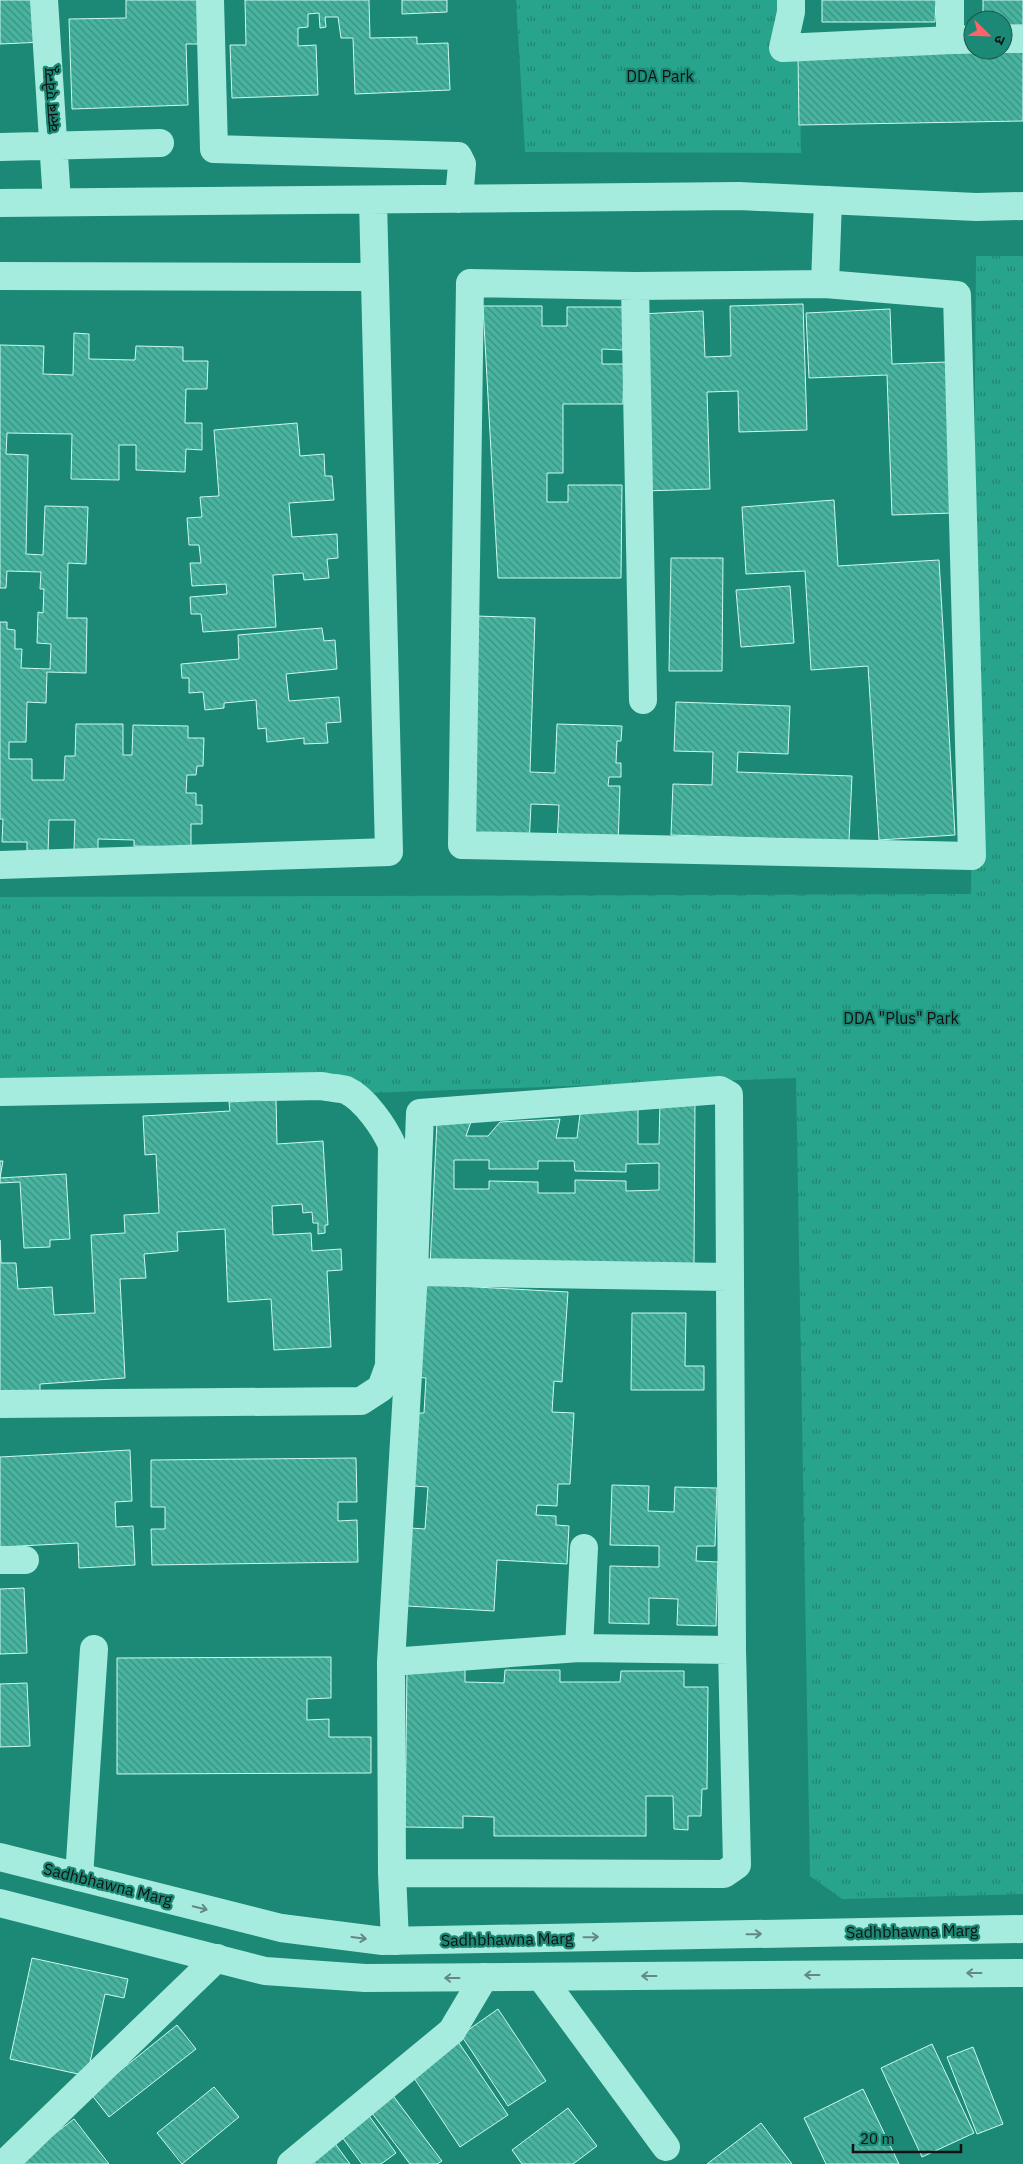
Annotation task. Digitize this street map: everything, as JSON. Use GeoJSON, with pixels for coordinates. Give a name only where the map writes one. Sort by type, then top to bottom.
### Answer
{"type":"FeatureCollection","features":[{"type":"Feature","properties":{"kind":"street","name":"क्लब एवेन्यू"},"geometry":{"type":"LineString","coordinates":[[0,147],[54,146],[44,0]]}},
{"type":"Feature","properties":{"kind":"street"},"geometry":{"type":"LineString","coordinates":[[210,0],[214,149],[458,156],[462,164],[459,199]]}},
{"type":"Feature","properties":{"kind":"street"},"geometry":{"type":"LineString","coordinates":[[791,0],[791,12],[783,48],[962,39],[950,0]]}},
{"type":"Feature","properties":{"kind":"street"},"geometry":{"type":"LineString","coordinates":[[57,202],[54,146],[160,143]]}},
{"type":"Feature","properties":{"kind":"street"},"geometry":{"type":"LineString","coordinates":[[0,203],[739,196],[976,207],[1023,206]]}},
{"type":"Feature","properties":{"kind":"street"},"geometry":{"type":"LineString","coordinates":[[0,865],[390,852],[373,200]]}},
{"type":"Feature","properties":{"kind":"street"},"geometry":{"type":"LineString","coordinates":[[825,284],[828,200]]}},
{"type":"Feature","properties":{"kind":"street"},"geometry":{"type":"LineString","coordinates":[[0,276],[375,277]]}},
{"type":"Feature","properties":{"kind":"street"},"geometry":{"type":"LineString","coordinates":[[470,283],[635,286],[825,284],[957,295],[972,856],[462,845],[470,283]]}},
{"type":"Feature","properties":{"kind":"street"},"geometry":{"type":"LineString","coordinates":[[635,286],[643,700]]}},
{"type":"Feature","properties":{"kind":"street"},"geometry":{"type":"LineString","coordinates":[[0,1092],[322,1086],[346,1090],[383,1125],[392,1145],[389,1366],[381,1388],[361,1401],[0,1404]]}},
{"type":"Feature","properties":{"kind":"street"},"geometry":{"type":"LineString","coordinates":[[392,1873],[724,1874],[737,1865],[732,1650],[728,1277],[729,1095],[720,1090],[420,1113],[414,1272],[391,1662],[392,1873],[395,1941]]}},
{"type":"Feature","properties":{"kind":"street"},"geometry":{"type":"LineString","coordinates":[[414,1272],[728,1277]]}},
{"type":"Feature","properties":{"kind":"street"},"geometry":{"type":"LineString","coordinates":[[579,1648],[584,1548]]}},
{"type":"Feature","properties":{"kind":"street"},"geometry":{"type":"LineString","coordinates":[[391,1662],[579,1648],[732,1650]]}},
{"type":"Feature","properties":{"kind":"street"},"geometry":{"type":"LineString","coordinates":[[79,1877],[94,1649]]}},
{"type":"Feature","properties":{"kind":"street","name":"Sadhbhawna Marg"},"geometry":{"type":"LineString","coordinates":[[0,1857],[281,1928],[395,1941],[1023,1929]]}},
{"type":"Feature","properties":{"kind":"street"},"geometry":{"type":"LineString","coordinates":[[0,1903],[265,1971],[356,1978],[1023,1973]]}},
{"type":"Feature","properties":{"kind":"street"},"geometry":{"type":"LineString","coordinates":[[4,2164],[217,1958]]}},
{"type":"Feature","properties":{"kind":"street"},"geometry":{"type":"LineString","coordinates":[[541,1976],[666,2147]]}},
{"type":"Feature","properties":{"kind":"street"},"geometry":{"type":"LineString","coordinates":[[291,2164],[452,2031],[484,1977]]}},
{"type":"Feature","properties":{"kind":"green space","name":"DDA Park"},"geometry":{"type":"Polygon","coordinates":[[[516,0],[798,0],[801,153],[525,152],[516,0]]]}},
{"type":"Feature","properties":{"kind":"green space","name":"DDA \"Plus\" Park"},"geometry":{"type":"Polygon","coordinates":[[[976,256],[1023,256],[1023,1894],[842,1899],[810,1876],[796,1078],[0,1106],[0,897],[971,894],[976,256]]]}},
{"type":"Feature","properties":{"kind":"building"},"geometry":{"type":"Polygon","coordinates":[[[0,0],[42,0],[44,42],[0,44],[0,0]]]}},
{"type":"Feature","properties":{"kind":"building"},"geometry":{"type":"Polygon","coordinates":[[[126,0],[201,0],[202,44],[186,44],[188,105],[72,109],[69,19],[126,18],[126,0]]]}},
{"type":"Feature","properties":{"kind":"building"},"geometry":{"type":"Polygon","coordinates":[[[245,0],[369,0],[370,38],[417,37],[417,44],[448,43],[450,90],[355,94],[353,38],[341,38],[338,17],[325,17],[326,27],[320,28],[319,13],[308,14],[308,27],[298,28],[298,46],[316,45],[318,95],[232,98],[230,45],[246,45],[245,0]]]}},
{"type":"Feature","properties":{"kind":"building"},"geometry":{"type":"Polygon","coordinates":[[[402,0],[447,0],[447,12],[402,14],[402,0]]]}},
{"type":"Feature","properties":{"kind":"building"},"geometry":{"type":"Polygon","coordinates":[[[822,0],[936,0],[935,22],[822,22],[822,0]]]}},
{"type":"Feature","properties":{"kind":"building"},"geometry":{"type":"Polygon","coordinates":[[[983,0],[1023,0],[1023,25],[1013,25],[1013,10],[983,10],[983,0]]]}},
{"type":"Feature","properties":{"kind":"building"},"geometry":{"type":"Polygon","coordinates":[[[1013,52],[1023,52],[1023,121],[799,125],[798,56],[963,53],[963,60],[1013,60],[1013,52]]]}},
{"type":"Feature","properties":{"kind":"building"},"geometry":{"type":"Polygon","coordinates":[[[803,304],[807,430],[739,432],[738,391],[707,392],[710,489],[643,491],[639,314],[703,311],[705,357],[731,356],[730,306],[803,304]]]}},
{"type":"Feature","properties":{"kind":"building"},"geometry":{"type":"Polygon","coordinates":[[[483,306],[542,306],[542,326],[567,326],[567,307],[624,307],[623,350],[602,349],[602,364],[624,364],[623,404],[563,404],[563,473],[547,473],[547,502],[568,502],[568,485],[622,485],[621,578],[498,578],[483,306]]]}},
{"type":"Feature","properties":{"kind":"building"},"geometry":{"type":"Polygon","coordinates":[[[890,309],[892,364],[947,362],[953,513],[892,515],[887,375],[809,378],[806,313],[890,309]]]}},
{"type":"Feature","properties":{"kind":"building"},"geometry":{"type":"Polygon","coordinates":[[[74,333],[89,334],[89,359],[135,360],[136,346],[183,347],[183,361],[208,361],[207,389],[186,389],[185,423],[202,423],[202,450],[186,449],[185,472],[136,470],[136,445],[119,445],[119,480],[71,479],[72,434],[7,433],[6,454],[28,455],[26,554],[43,555],[45,506],[88,507],[86,564],[68,563],[67,618],[87,618],[86,673],[47,672],[46,703],[27,702],[26,742],[9,742],[9,759],[32,759],[32,780],[64,780],[65,756],[75,756],[76,724],[123,724],[123,755],[132,755],[133,725],[188,726],[188,738],[204,738],[203,766],[197,766],[196,775],[187,775],[186,793],[196,793],[196,805],[202,805],[202,824],[191,824],[191,847],[134,846],[134,840],[98,839],[98,850],[74,850],[75,820],[49,820],[48,855],[27,855],[27,842],[2,842],[3,819],[0,819],[0,622],[7,622],[7,629],[15,630],[15,649],[22,649],[21,668],[50,669],[51,644],[37,643],[38,612],[43,613],[44,589],[40,589],[41,572],[7,571],[6,588],[0,588],[0,345],[44,346],[43,374],[73,375],[74,333]]]}},
{"type":"Feature","properties":{"kind":"building"},"geometry":{"type":"Polygon","coordinates":[[[297,423],[300,456],[324,454],[325,476],[332,476],[334,500],[289,503],[292,537],[337,534],[338,558],[327,559],[329,578],[304,580],[303,573],[273,575],[276,627],[203,632],[201,614],[191,614],[190,597],[227,594],[226,584],[192,586],[190,563],[201,563],[199,545],[189,545],[187,518],[202,517],[200,497],[219,496],[214,430],[297,423]]]}},
{"type":"Feature","properties":{"kind":"building"},"geometry":{"type":"Polygon","coordinates":[[[834,500],[838,566],[939,560],[955,835],[879,840],[868,666],[811,670],[805,571],[746,574],[742,507],[834,500]]]}},
{"type":"Feature","properties":{"kind":"building"},"geometry":{"type":"Polygon","coordinates":[[[671,558],[723,558],[722,671],[669,671],[671,558]]]}},
{"type":"Feature","properties":{"kind":"building"},"geometry":{"type":"Polygon","coordinates":[[[790,586],[794,643],[741,647],[736,590],[790,586]]]}},
{"type":"Feature","properties":{"kind":"building"},"geometry":{"type":"Polygon","coordinates":[[[476,616],[535,618],[530,772],[555,773],[557,724],[622,726],[621,741],[617,741],[616,763],[621,763],[621,777],[609,777],[608,786],[620,786],[618,846],[557,844],[559,805],[531,804],[529,846],[468,844],[476,616]]]}},
{"type":"Feature","properties":{"kind":"building"},"geometry":{"type":"Polygon","coordinates":[[[322,628],[324,641],[335,640],[337,669],[286,674],[289,701],[339,697],[341,722],[326,723],[328,743],[304,744],[304,738],[267,742],[266,728],[258,729],[256,700],[224,703],[224,708],[205,710],[203,692],[189,693],[189,678],[182,678],[181,664],[239,659],[238,635],[322,628]]]}},
{"type":"Feature","properties":{"kind":"building"},"geometry":{"type":"Polygon","coordinates":[[[676,702],[790,706],[788,754],[738,752],[737,772],[852,776],[849,841],[671,835],[673,784],[712,785],[713,752],[674,751],[676,702]]]}},
{"type":"Feature","properties":{"kind":"building"},"geometry":{"type":"Polygon","coordinates":[[[276,1099],[277,1144],[323,1141],[328,1225],[325,1225],[325,1233],[318,1234],[318,1223],[313,1223],[312,1212],[303,1213],[302,1204],[272,1206],[273,1235],[311,1233],[312,1251],[341,1249],[342,1270],[327,1271],[331,1347],[274,1350],[271,1299],[228,1302],[225,1229],[177,1232],[178,1251],[144,1254],[146,1278],[120,1279],[125,1378],[40,1384],[40,1402],[0,1394],[0,1240],[1,1263],[16,1263],[18,1289],[52,1287],[54,1315],[95,1313],[91,1235],[125,1233],[124,1215],[159,1213],[156,1154],[145,1155],[143,1116],[230,1111],[229,1102],[276,1099]]]}},
{"type":"Feature","properties":{"kind":"building"},"geometry":{"type":"Polygon","coordinates":[[[660,1101],[695,1101],[694,1265],[430,1266],[437,1121],[472,1119],[466,1136],[488,1136],[500,1122],[560,1119],[556,1138],[577,1138],[580,1114],[638,1106],[638,1144],[659,1144],[660,1101]],[[454,1160],[454,1189],[489,1189],[489,1181],[538,1182],[538,1193],[575,1193],[575,1180],[626,1181],[626,1191],[659,1190],[659,1163],[626,1164],[626,1172],[575,1171],[574,1161],[538,1161],[538,1169],[489,1169],[489,1160],[454,1160]]]}},
{"type":"Feature","properties":{"kind":"building"},"geometry":{"type":"Polygon","coordinates":[[[0,1161],[3,1161],[0,1178],[0,1161]]]}},
{"type":"Feature","properties":{"kind":"building"},"geometry":{"type":"Polygon","coordinates":[[[66,1174],[70,1239],[50,1240],[50,1247],[24,1248],[20,1182],[0,1183],[0,1178],[66,1174]]]}},
{"type":"Feature","properties":{"kind":"building"},"geometry":{"type":"Polygon","coordinates":[[[420,1284],[568,1292],[562,1382],[554,1381],[552,1412],[574,1413],[570,1484],[558,1484],[557,1506],[537,1505],[536,1515],[556,1516],[556,1525],[569,1526],[567,1564],[497,1560],[494,1611],[407,1606],[411,1528],[425,1529],[428,1487],[414,1486],[418,1413],[424,1413],[426,1378],[415,1377],[420,1284]]]}},
{"type":"Feature","properties":{"kind":"building"},"geometry":{"type":"Polygon","coordinates":[[[632,1313],[686,1313],[685,1366],[704,1366],[704,1390],[631,1390],[632,1313]]]}},
{"type":"Feature","properties":{"kind":"building"},"geometry":{"type":"Polygon","coordinates":[[[130,1450],[132,1501],[115,1502],[116,1527],[133,1526],[135,1565],[79,1568],[78,1543],[0,1547],[0,1457],[130,1450]]]}},
{"type":"Feature","properties":{"kind":"building"},"geometry":{"type":"Polygon","coordinates":[[[356,1458],[357,1502],[338,1502],[338,1521],[357,1520],[358,1562],[152,1565],[151,1529],[165,1529],[165,1507],[151,1507],[151,1460],[356,1458]]]}},
{"type":"Feature","properties":{"kind":"building"},"geometry":{"type":"Polygon","coordinates":[[[612,1485],[649,1486],[648,1511],[674,1512],[675,1487],[717,1488],[715,1546],[697,1546],[696,1561],[718,1562],[716,1626],[677,1625],[678,1599],[649,1598],[649,1624],[609,1623],[610,1566],[659,1567],[659,1546],[610,1545],[612,1485]]]}},
{"type":"Feature","properties":{"kind":"building"},"geometry":{"type":"Polygon","coordinates":[[[24,1588],[27,1653],[0,1654],[0,1589],[24,1588]]]}},
{"type":"Feature","properties":{"kind":"building"},"geometry":{"type":"Polygon","coordinates":[[[331,1657],[331,1698],[307,1699],[307,1720],[329,1719],[329,1737],[371,1737],[371,1773],[117,1774],[117,1658],[331,1657]]]}},
{"type":"Feature","properties":{"kind":"building"},"geometry":{"type":"Polygon","coordinates":[[[407,1669],[465,1669],[465,1682],[504,1683],[505,1670],[560,1670],[560,1682],[620,1682],[621,1671],[684,1671],[684,1687],[708,1687],[707,1789],[702,1789],[701,1816],[688,1816],[688,1830],[674,1829],[673,1796],[646,1796],[646,1836],[494,1836],[494,1817],[463,1816],[463,1828],[405,1827],[407,1669]]]}},
{"type":"Feature","properties":{"kind":"building"},"geometry":{"type":"Polygon","coordinates":[[[27,1683],[30,1746],[0,1747],[0,1684],[27,1683]]]}},
{"type":"Feature","properties":{"kind":"building"},"geometry":{"type":"Polygon","coordinates":[[[32,1958],[128,1979],[124,1998],[105,1994],[87,2076],[10,2059],[32,1958]]]}},
{"type":"Feature","properties":{"kind":"building"},"geometry":{"type":"Polygon","coordinates":[[[498,2009],[546,2081],[508,2106],[461,2035],[498,2009]]]}},
{"type":"Feature","properties":{"kind":"building"},"geometry":{"type":"Polygon","coordinates":[[[177,2025],[196,2049],[109,2117],[91,2094],[177,2025]]]}},
{"type":"Feature","properties":{"kind":"building"},"geometry":{"type":"Polygon","coordinates":[[[457,2040],[508,2115],[460,2147],[410,2072],[457,2040]]]}},
{"type":"Feature","properties":{"kind":"building"},"geometry":{"type":"Polygon","coordinates":[[[932,2044],[974,2133],[922,2157],[881,2068],[932,2044]]]}},
{"type":"Feature","properties":{"kind":"building"},"geometry":{"type":"Polygon","coordinates":[[[973,2047],[1003,2124],[977,2134],[947,2057],[973,2047]]]}},
{"type":"Feature","properties":{"kind":"building"},"geometry":{"type":"Polygon","coordinates":[[[214,2087],[239,2117],[182,2164],[157,2133],[214,2087]]]}},
{"type":"Feature","properties":{"kind":"building"},"geometry":{"type":"Polygon","coordinates":[[[388,2089],[442,2161],[437,2164],[410,2164],[366,2105],[388,2089]]]}},
{"type":"Feature","properties":{"kind":"building"},"geometry":{"type":"Polygon","coordinates":[[[863,2089],[899,2164],[826,2164],[804,2118],[863,2089]]]}},
{"type":"Feature","properties":{"kind":"building"},"geometry":{"type":"Polygon","coordinates":[[[568,2108],[597,2146],[573,2164],[522,2164],[512,2150],[568,2108]]]}},
{"type":"Feature","properties":{"kind":"building"},"geometry":{"type":"Polygon","coordinates":[[[364,2109],[396,2153],[381,2164],[362,2164],[336,2129],[364,2109]]]}},
{"type":"Feature","properties":{"kind":"building"},"geometry":{"type":"Polygon","coordinates":[[[74,2119],[109,2164],[15,2164],[74,2119]]]}},
{"type":"Feature","properties":{"kind":"building"},"geometry":{"type":"Polygon","coordinates":[[[761,2123],[792,2164],[707,2164],[761,2123]]]}},
{"type":"Feature","properties":{"kind":"building"},"geometry":{"type":"Polygon","coordinates":[[[334,2142],[350,2164],[315,2164],[311,2159],[334,2142]]]}}]}
